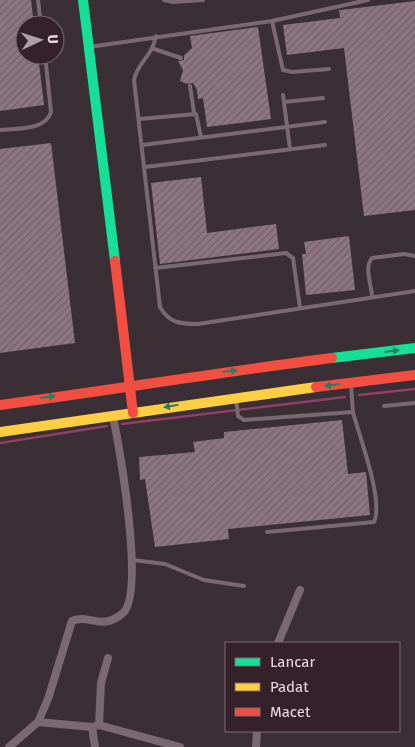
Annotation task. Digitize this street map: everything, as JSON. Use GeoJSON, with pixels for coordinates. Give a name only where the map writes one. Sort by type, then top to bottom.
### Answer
{"type":"FeatureCollection","features":[{"type":"Feature","properties":{"kind":"street"},"geometry":{"type":"LineString","coordinates":[[83,0],[87,48],[133,413]]}},
{"type":"Feature","properties":{"kind":"street"},"geometry":{"type":"LineString","coordinates":[[0,405],[130,387],[204,374],[415,348]]}},
{"type":"Feature","properties":{"kind":"street"},"geometry":{"type":"LineString","coordinates":[[0,432],[133,413],[236,401],[350,382],[415,375]]}},
{"type":"Feature","properties":{"kind":"street"},"geometry":{"type":"LineString","coordinates":[[9,747],[38,722],[48,699],[72,621],[80,619],[106,622],[123,613],[132,596],[133,560],[113,417]]}},
{"type":"Feature","properties":{"kind":"street"},"geometry":{"type":"LineString","coordinates":[[278,642],[300,590]]}},
{"type":"Feature","properties":{"kind":"street"},"geometry":{"type":"LineString","coordinates":[[95,747],[101,683],[108,658]]}},
{"type":"Feature","properties":{"kind":"street"},"geometry":{"type":"LineString","coordinates":[[38,722],[96,726],[180,747]]}},
{"type":"Feature","properties":{"kind":"street"},"geometry":{"type":"LineString","coordinates":[[256,747],[258,732]]}},
{"type":"Feature","properties":{"kind":"lane"},"geometry":{"type":"LineString","coordinates":[[38,0],[40,15]]}},
{"type":"Feature","properties":{"kind":"lane"},"geometry":{"type":"LineString","coordinates":[[164,0],[201,0]]}},
{"type":"Feature","properties":{"kind":"lane"},"geometry":{"type":"LineString","coordinates":[[87,48],[156,36],[272,21],[368,0]]}},
{"type":"Feature","properties":{"kind":"lane"},"geometry":{"type":"LineString","coordinates":[[272,21],[283,70],[292,72],[329,69]]}},
{"type":"Feature","properties":{"kind":"lane"},"geometry":{"type":"LineString","coordinates":[[156,36],[154,49],[136,72],[135,87],[146,167],[160,307],[165,315],[174,322],[198,324],[372,296],[415,291]]}},
{"type":"Feature","properties":{"kind":"lane"},"geometry":{"type":"LineString","coordinates":[[154,49],[180,58]]}},
{"type":"Feature","properties":{"kind":"lane"},"geometry":{"type":"LineString","coordinates":[[0,130],[41,125],[49,119],[51,112],[46,65]]}},
{"type":"Feature","properties":{"kind":"lane"},"geometry":{"type":"LineString","coordinates":[[190,86],[194,114],[198,116],[200,137]]}},
{"type":"Feature","properties":{"kind":"lane"},"geometry":{"type":"LineString","coordinates":[[283,95],[290,149]]}},
{"type":"Feature","properties":{"kind":"lane"},"geometry":{"type":"LineString","coordinates":[[284,102],[323,98]]}},
{"type":"Feature","properties":{"kind":"lane"},"geometry":{"type":"LineString","coordinates":[[139,119],[194,114]]}},
{"type":"Feature","properties":{"kind":"lane"},"geometry":{"type":"LineString","coordinates":[[142,144],[325,122]]}},
{"type":"Feature","properties":{"kind":"lane"},"geometry":{"type":"LineString","coordinates":[[146,167],[325,145]]}},
{"type":"Feature","properties":{"kind":"lane"},"geometry":{"type":"LineString","coordinates":[[155,268],[286,253],[293,258],[300,308]]}},
{"type":"Feature","properties":{"kind":"lane"},"geometry":{"type":"LineString","coordinates":[[372,296],[368,269],[372,258],[404,254],[415,256]]}},
{"type":"Feature","properties":{"kind":"lane"},"geometry":{"type":"LineString","coordinates":[[267,532],[374,522],[376,511],[373,485],[353,412],[350,382]]}},
{"type":"Feature","properties":{"kind":"lane"},"geometry":{"type":"LineString","coordinates":[[236,401],[240,419],[244,420],[353,412]]}},
{"type":"Feature","properties":{"kind":"lane"},"geometry":{"type":"LineString","coordinates":[[384,406],[415,403]]}},
{"type":"Feature","properties":{"kind":"lane"},"geometry":{"type":"LineString","coordinates":[[133,560],[165,564],[204,580],[244,586]]}},
{"type":"Feature","properties":{"kind":"building"},"geometry":{"type":"Polygon","coordinates":[[[0,0],[31,0],[33,15],[15,15],[15,65],[39,65],[44,105],[0,111],[0,0]]]}},
{"type":"Feature","properties":{"kind":"building"},"geometry":{"type":"Polygon","coordinates":[[[415,1],[415,210],[364,216],[344,48],[287,55],[283,25],[340,18],[339,10],[415,1]]]}},
{"type":"Feature","properties":{"kind":"building"},"geometry":{"type":"Polygon","coordinates":[[[258,27],[271,119],[207,127],[203,98],[198,99],[197,90],[193,83],[187,84],[180,81],[183,70],[178,61],[184,60],[184,55],[192,48],[190,36],[258,27]]]}},
{"type":"Feature","properties":{"kind":"building"},"geometry":{"type":"Polygon","coordinates":[[[51,143],[75,343],[0,353],[0,149],[51,143]]]}},
{"type":"Feature","properties":{"kind":"building"},"geometry":{"type":"Polygon","coordinates":[[[201,177],[207,233],[276,224],[279,249],[160,264],[151,183],[201,177]]]}},
{"type":"Feature","properties":{"kind":"building"},"geometry":{"type":"Polygon","coordinates":[[[349,236],[355,290],[306,295],[302,254],[306,254],[304,242],[349,236]]]}},
{"type":"Feature","properties":{"kind":"building"},"geometry":{"type":"Polygon","coordinates":[[[342,420],[348,474],[366,472],[370,515],[228,529],[229,539],[155,547],[145,479],[140,480],[139,457],[195,452],[193,442],[224,438],[224,432],[342,420]]]}},
{"type":"Feature","properties":{"kind":"waterway"},"geometry":{"type":"LineString","coordinates":[[359,395],[415,389]]}},
{"type":"Feature","properties":{"kind":"waterway"},"geometry":{"type":"LineString","coordinates":[[122,424],[345,397]]}},
{"type":"Feature","properties":{"kind":"waterway"},"geometry":{"type":"LineString","coordinates":[[0,443],[107,426]]}},
{"type":"Feature","properties":{"kind":"traffic: fast"},"geometry":{"type":"LineString","coordinates":[[83,0],[115,261]]}},
{"type":"Feature","properties":{"kind":"traffic: fast"},"geometry":{"type":"LineString","coordinates":[[332,358],[415,348]]}},
{"type":"Feature","properties":{"kind":"traffic: slow"},"geometry":{"type":"LineString","coordinates":[[0,432],[316,387]]}},
{"type":"Feature","properties":{"kind":"traffic: jam"},"geometry":{"type":"LineString","coordinates":[[115,261],[133,413]]}},
{"type":"Feature","properties":{"kind":"traffic: jam"},"geometry":{"type":"LineString","coordinates":[[0,405],[332,358]]}},
{"type":"Feature","properties":{"kind":"traffic: jam"},"geometry":{"type":"LineString","coordinates":[[316,387],[415,375]]}}]}
